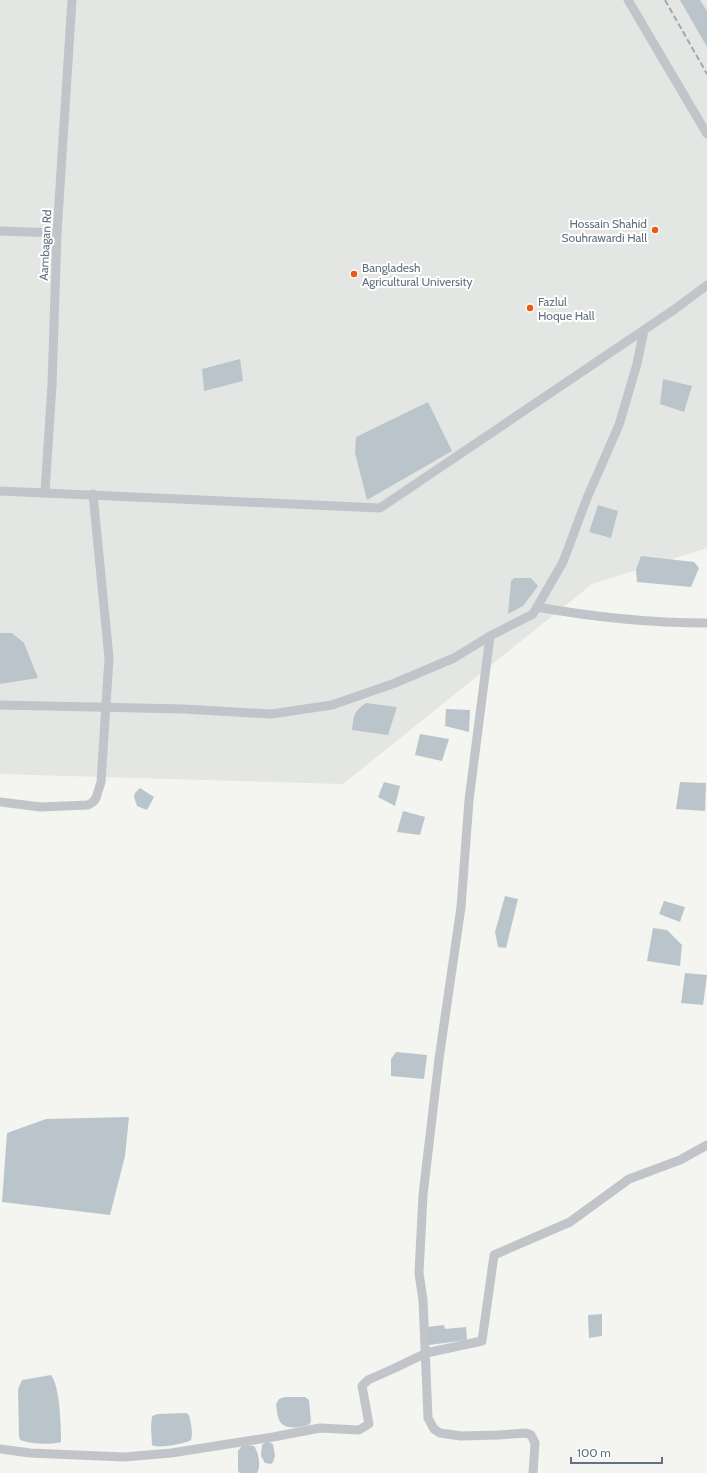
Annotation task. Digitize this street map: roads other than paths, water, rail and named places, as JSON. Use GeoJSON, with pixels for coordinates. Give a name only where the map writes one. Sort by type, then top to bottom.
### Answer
{"type":"FeatureCollection","features":[{"type":"Feature","properties":{"kind":"street","name":"Aambagan Rd"},"geometry":{"type":"LineString","coordinates":[[45,492],[52,385],[57,233],[72,0]]}},
{"type":"Feature","properties":{"kind":"street"},"geometry":{"type":"LineString","coordinates":[[628,0],[707,134]]}},
{"type":"Feature","properties":{"kind":"street"},"geometry":{"type":"LineString","coordinates":[[0,231],[57,233]]}},
{"type":"Feature","properties":{"kind":"street"},"geometry":{"type":"LineString","coordinates":[[0,491],[380,508],[644,330],[707,285]]}},
{"type":"Feature","properties":{"kind":"street"},"geometry":{"type":"LineString","coordinates":[[0,705],[184,709],[271,714],[332,705],[395,683],[454,658],[490,636],[533,614],[563,562],[587,498],[619,424],[637,364],[644,330]]}},
{"type":"Feature","properties":{"kind":"street"},"geometry":{"type":"LineString","coordinates":[[0,802],[41,806],[88,805],[96,798],[101,782],[109,658],[93,494]]}},
{"type":"Feature","properties":{"kind":"street"},"geometry":{"type":"LineString","coordinates":[[537,607],[589,616],[674,623],[707,623]]}},
{"type":"Feature","properties":{"kind":"street"},"geometry":{"type":"LineString","coordinates":[[490,636],[469,800],[461,907],[423,1195],[419,1273],[423,1300],[428,1418],[434,1429],[440,1433],[461,1436],[526,1433],[531,1435],[535,1443],[534,1473]]}},
{"type":"Feature","properties":{"kind":"street"},"geometry":{"type":"LineString","coordinates":[[0,1449],[30,1453],[124,1457],[171,1453],[320,1428],[358,1430],[369,1424],[362,1386],[368,1380],[426,1353],[482,1341],[494,1255],[570,1222],[629,1179],[680,1160],[707,1145]]}},
{"type":"Feature","properties":{"kind":"railway"},"geometry":{"type":"LineString","coordinates":[[665,0],[707,74]]}},
{"type":"Feature","properties":{"kind":"place","name":"Hossain Shahid Souhrawardi Hall"},"geometry":{"type":"Point","coordinates":[655,230]}},
{"type":"Feature","properties":{"kind":"place","name":"Bangladesh Agricultural University"},"geometry":{"type":"Point","coordinates":[354,274]}},
{"type":"Feature","properties":{"kind":"place","name":"Fazlul Hoque Hall"},"geometry":{"type":"Point","coordinates":[530,308]}}]}
